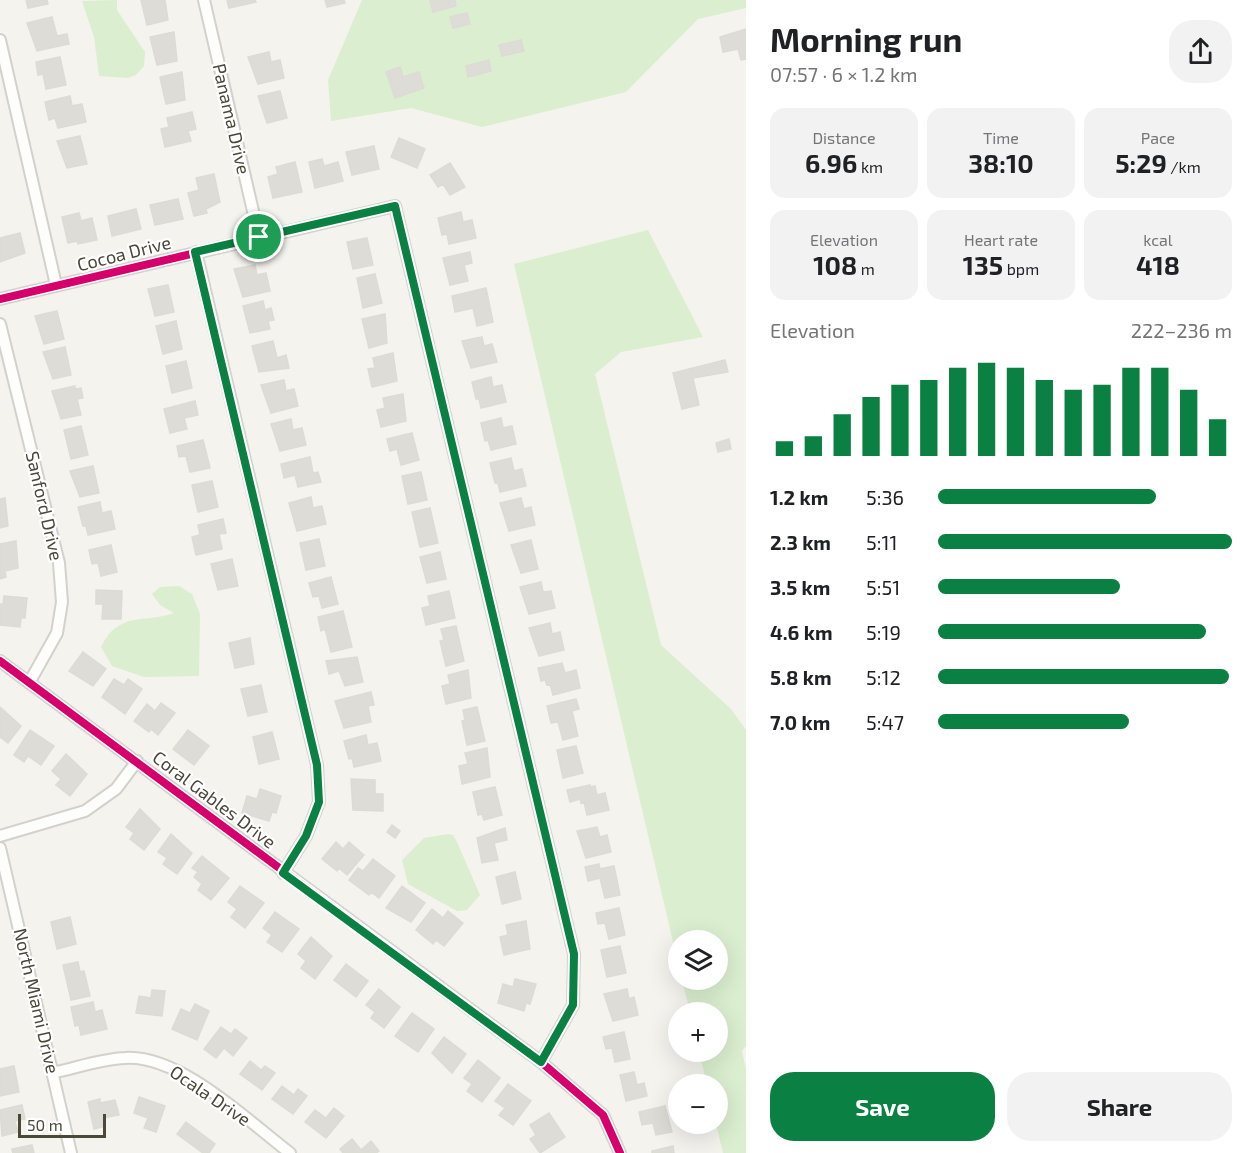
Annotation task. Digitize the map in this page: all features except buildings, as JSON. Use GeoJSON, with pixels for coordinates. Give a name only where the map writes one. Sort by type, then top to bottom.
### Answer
{"type":"FeatureCollection","features":[{"type":"Feature","properties":{"kind":"street","name":"Panama Drive"},"geometry":{"type":"LineString","coordinates":[[204,0],[259,237]]}},
{"type":"Feature","properties":{"kind":"street"},"geometry":{"type":"LineString","coordinates":[[0,40],[56,285]]}},
{"type":"Feature","properties":{"kind":"street","name":"Cocoa Drive"},"geometry":{"type":"LineString","coordinates":[[0,298],[395,206],[574,954],[573,1005],[541,1062]]}},
{"type":"Feature","properties":{"kind":"street"},"geometry":{"type":"LineString","coordinates":[[195,252],[317,765],[319,802],[306,836],[283,873]]}},
{"type":"Feature","properties":{"kind":"street","name":"Sanford Drive"},"geometry":{"type":"LineString","coordinates":[[0,324],[59,563],[62,602],[57,633],[28,683]]}},
{"type":"Feature","properties":{"kind":"street","name":"Coral Gables Drive"},"geometry":{"type":"LineString","coordinates":[[0,662],[137,761],[283,873],[541,1062],[603,1115],[620,1153]]}},
{"type":"Feature","properties":{"kind":"street"},"geometry":{"type":"LineString","coordinates":[[0,836],[85,811],[116,789],[137,761]]}},
{"type":"Feature","properties":{"kind":"street","name":"North Miami Drive"},"geometry":{"type":"LineString","coordinates":[[0,848],[71,1153]]}},
{"type":"Feature","properties":{"kind":"street","name":"Ocala Drive"},"geometry":{"type":"LineString","coordinates":[[52,1073],[125,1058],[148,1059],[170,1066],[195,1081],[290,1153]]}},
{"type":"Feature","properties":{"kind":"green space"},"geometry":{"type":"Polygon","coordinates":[[[117,0],[117,10],[145,52],[144,66],[136,75],[128,78],[99,76],[94,37],[82,1],[117,0]]]}},
{"type":"Feature","properties":{"kind":"green space"},"geometry":{"type":"Polygon","coordinates":[[[362,0],[746,0],[746,8],[698,19],[626,92],[482,127],[411,108],[331,121],[328,80],[362,0]]]}},
{"type":"Feature","properties":{"kind":"green space"},"geometry":{"type":"Polygon","coordinates":[[[648,230],[703,337],[621,352],[595,374],[661,645],[731,709],[746,730],[746,1046],[742,1051],[746,1070],[746,1153],[723,1153],[718,1134],[728,1134],[728,1074],[704,1074],[702,1062],[728,1062],[728,1002],[688,1002],[684,990],[728,990],[728,930],[670,930],[514,264],[648,230]]]}},
{"type":"Feature","properties":{"kind":"green space"},"geometry":{"type":"Polygon","coordinates":[[[179,586],[192,594],[200,614],[199,676],[144,677],[112,666],[101,647],[108,635],[124,623],[133,620],[174,613],[160,605],[152,594],[160,587],[179,586]]]}},
{"type":"Feature","properties":{"kind":"green space"},"geometry":{"type":"Polygon","coordinates":[[[453,835],[457,842],[480,895],[467,910],[457,911],[408,884],[402,860],[424,838],[453,835]]]}},
{"type":"Feature","properties":{"kind":"cycle path"},"geometry":{"type":"LineString","coordinates":[[0,299],[395,206],[574,954],[573,1005],[541,1062]]}},
{"type":"Feature","properties":{"kind":"cycle path"},"geometry":{"type":"LineString","coordinates":[[0,661],[541,1062],[603,1115],[620,1153]]}},
{"type":"Feature","properties":{"kind":"route"},"geometry":{"type":"LineString","coordinates":[[395,206],[400,236],[454,444],[574,954],[573,1005],[541,1062],[283,873],[306,836],[319,802],[317,765],[195,252],[259,237],[395,206]]}}]}
